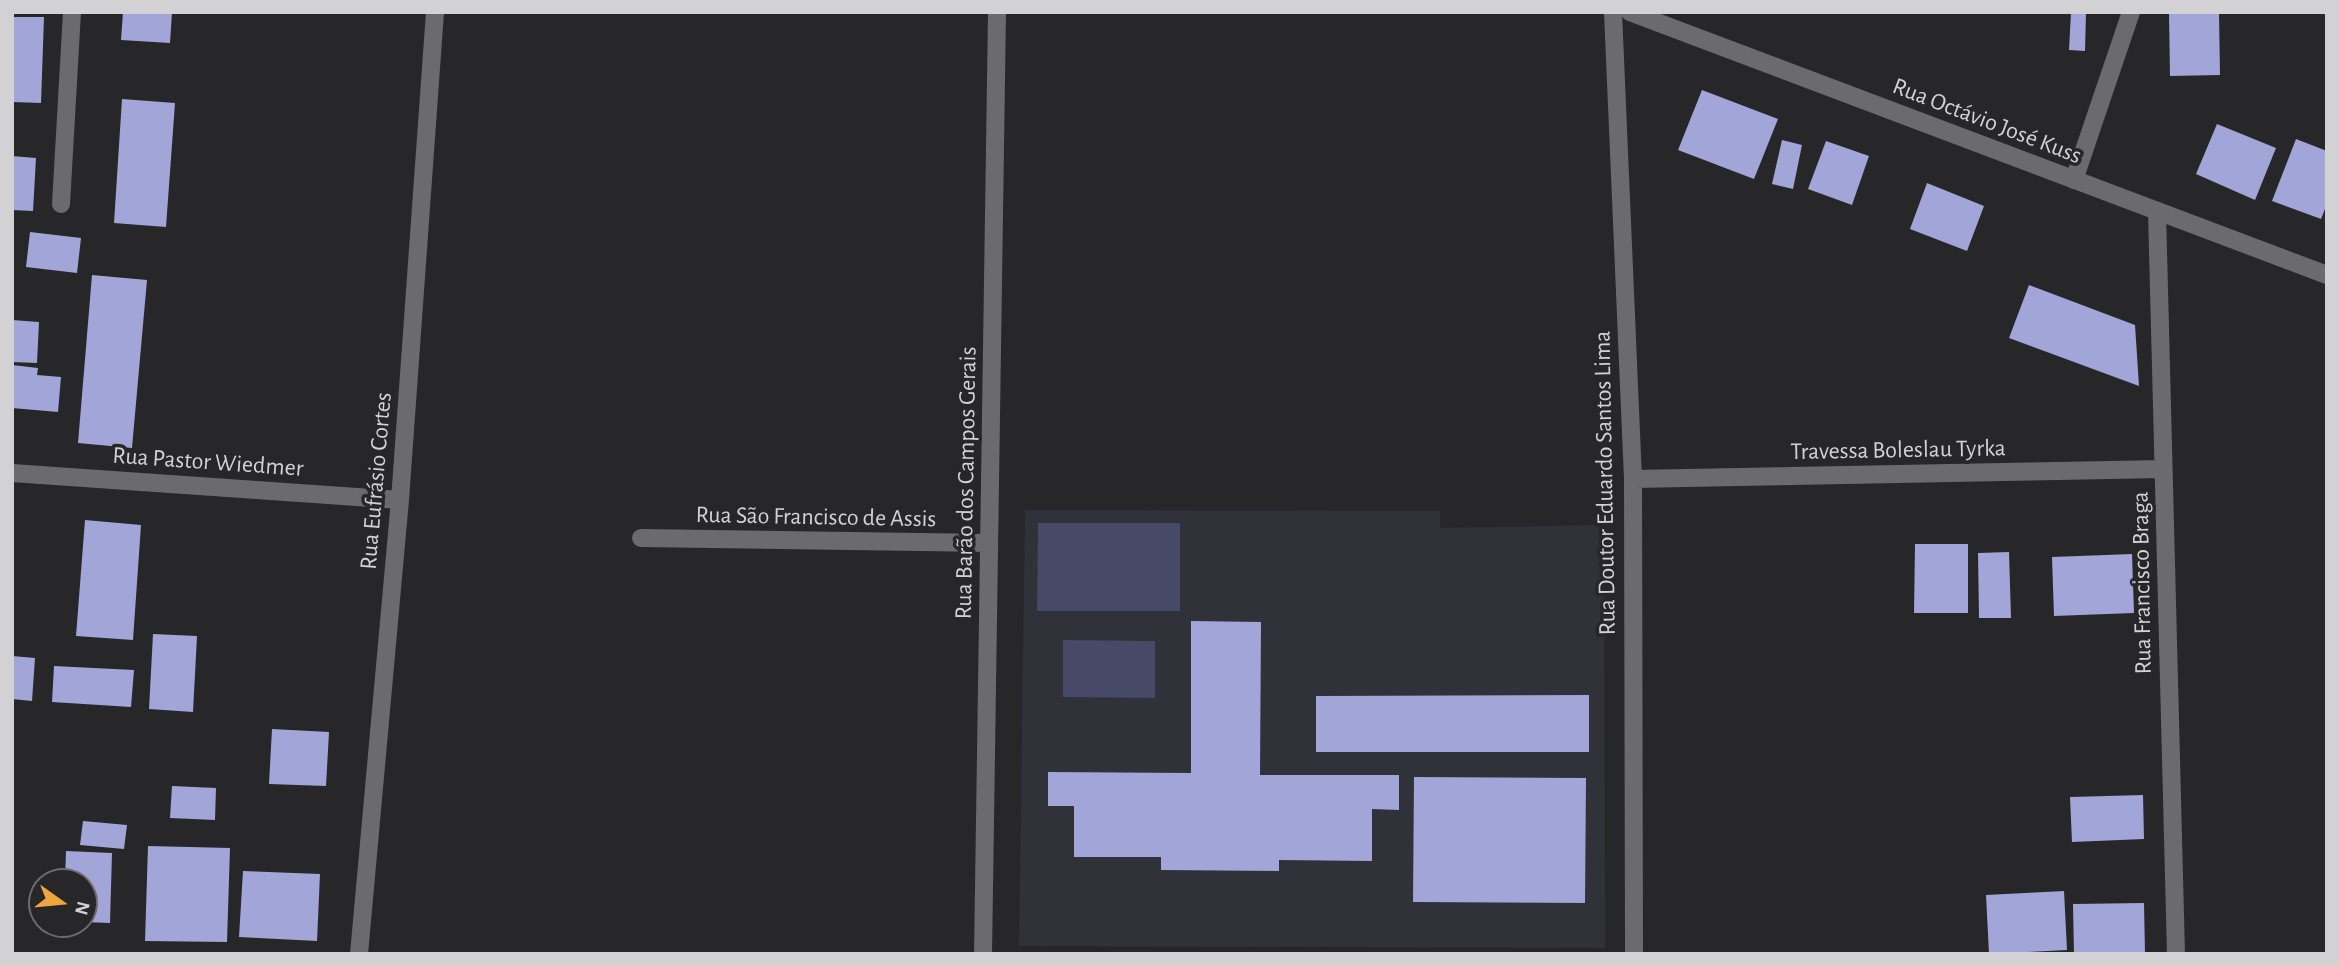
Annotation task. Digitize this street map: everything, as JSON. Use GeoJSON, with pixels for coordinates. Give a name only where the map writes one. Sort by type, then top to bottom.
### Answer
{"type":"FeatureCollection","features":[{"type":"Feature","properties":{"kind":"street"},"geometry":{"type":"LineString","coordinates":[[61,204],[72,12]]}},
{"type":"Feature","properties":{"kind":"street","name":"Rua Eufrásio Cortes"},"geometry":{"type":"LineString","coordinates":[[359,954],[400,500],[435,12]]}},
{"type":"Feature","properties":{"kind":"street","name":"Rua Barão dos Campos Gerais"},"geometry":{"type":"LineString","coordinates":[[983,954],[997,12]]}},
{"type":"Feature","properties":{"kind":"street","name":"Rua Doutor Eduardo Santos Lima"},"geometry":{"type":"LineString","coordinates":[[1613,12],[1633,479],[1634,954]]}},
{"type":"Feature","properties":{"kind":"street","name":"Rua Octávio José Kuss"},"geometry":{"type":"LineString","coordinates":[[1630,12],[2327,275]]}},
{"type":"Feature","properties":{"kind":"street"},"geometry":{"type":"LineString","coordinates":[[2074,180],[2131,12]]}},
{"type":"Feature","properties":{"kind":"street","name":"Rua Francisco Braga"},"geometry":{"type":"LineString","coordinates":[[2157,211],[2176,954]]}},
{"type":"Feature","properties":{"kind":"street","name":"Travessa Boleslau Tyrka"},"geometry":{"type":"LineString","coordinates":[[1633,479],[2163,469]]}},
{"type":"Feature","properties":{"kind":"street","name":"Rua Pastor Wiedmer"},"geometry":{"type":"LineString","coordinates":[[12,473],[400,500]]}},
{"type":"Feature","properties":{"kind":"street","name":"Rua São Francisco de Assis"},"geometry":{"type":"LineString","coordinates":[[641,538],[989,543]]}},
{"type":"Feature","properties":{"kind":"shaded area"},"geometry":{"type":"Polygon","coordinates":[[[1025,510],[1440,511],[1440,528],[1604,525],[1605,948],[1019,946],[1025,510]]]}},
{"type":"Feature","properties":{"kind":"shaded area"},"geometry":{"type":"Polygon","coordinates":[[[1038,523],[1180,523],[1180,611],[1037,611],[1038,523]]]}},
{"type":"Feature","properties":{"kind":"shaded area"},"geometry":{"type":"Polygon","coordinates":[[[1063,640],[1155,641],[1155,698],[1063,697],[1063,640]]]}},
{"type":"Feature","properties":{"kind":"building"},"geometry":{"type":"Polygon","coordinates":[[[123,12],[172,12],[170,43],[121,40],[123,12]]]}},
{"type":"Feature","properties":{"kind":"building"},"geometry":{"type":"Polygon","coordinates":[[[2071,12],[2086,12],[2085,51],[2069,50],[2071,12]]]}},
{"type":"Feature","properties":{"kind":"building"},"geometry":{"type":"Polygon","coordinates":[[[2219,13],[2220,75],[2170,76],[2169,14],[2219,13]]]}},
{"type":"Feature","properties":{"kind":"building"},"geometry":{"type":"Polygon","coordinates":[[[12,17],[44,17],[41,103],[12,102],[12,17]]]}},
{"type":"Feature","properties":{"kind":"building"},"geometry":{"type":"Polygon","coordinates":[[[1702,90],[1778,119],[1754,179],[1678,150],[1702,90]]]}},
{"type":"Feature","properties":{"kind":"building"},"geometry":{"type":"Polygon","coordinates":[[[122,99],[175,103],[166,227],[114,223],[122,99]]]}},
{"type":"Feature","properties":{"kind":"building"},"geometry":{"type":"Polygon","coordinates":[[[2217,124],[2276,148],[2255,200],[2196,174],[2217,124]]]}},
{"type":"Feature","properties":{"kind":"building"},"geometry":{"type":"Polygon","coordinates":[[[2296,139],[2327,151],[2327,204],[2321,219],[2272,201],[2296,139]]]}},
{"type":"Feature","properties":{"kind":"building"},"geometry":{"type":"Polygon","coordinates":[[[1782,140],[1802,145],[1793,189],[1772,184],[1782,140]]]}},
{"type":"Feature","properties":{"kind":"building"},"geometry":{"type":"Polygon","coordinates":[[[1826,141],[1869,156],[1852,205],[1808,189],[1826,141]]]}},
{"type":"Feature","properties":{"kind":"building"},"geometry":{"type":"Polygon","coordinates":[[[12,156],[36,158],[33,211],[12,210],[12,156]]]}},
{"type":"Feature","properties":{"kind":"building"},"geometry":{"type":"Polygon","coordinates":[[[1927,183],[1984,206],[1967,251],[1910,229],[1927,183]]]}},
{"type":"Feature","properties":{"kind":"building"},"geometry":{"type":"Polygon","coordinates":[[[30,232],[81,238],[77,273],[26,267],[30,232]]]}},
{"type":"Feature","properties":{"kind":"building"},"geometry":{"type":"Polygon","coordinates":[[[92,275],[147,280],[132,448],[78,443],[92,275]]]}},
{"type":"Feature","properties":{"kind":"building"},"geometry":{"type":"Polygon","coordinates":[[[2029,285],[2135,325],[2139,386],[2009,338],[2029,285]]]}},
{"type":"Feature","properties":{"kind":"building"},"geometry":{"type":"Polygon","coordinates":[[[12,320],[39,322],[37,363],[12,362],[12,320]]]}},
{"type":"Feature","properties":{"kind":"building"},"geometry":{"type":"Polygon","coordinates":[[[12,365],[38,368],[37,375],[61,377],[58,412],[12,408],[12,365]]]}},
{"type":"Feature","properties":{"kind":"building"},"geometry":{"type":"Polygon","coordinates":[[[85,520],[141,525],[133,640],[76,636],[85,520]]]}},
{"type":"Feature","properties":{"kind":"building"},"geometry":{"type":"Polygon","coordinates":[[[1915,544],[1968,544],[1968,613],[1914,613],[1915,544]]]}},
{"type":"Feature","properties":{"kind":"building"},"geometry":{"type":"Polygon","coordinates":[[[2009,552],[2011,618],[1979,618],[1978,553],[2009,552]]]}},
{"type":"Feature","properties":{"kind":"building"},"geometry":{"type":"Polygon","coordinates":[[[2132,554],[2134,613],[2054,616],[2052,557],[2132,554]]]}},
{"type":"Feature","properties":{"kind":"building"},"geometry":{"type":"Polygon","coordinates":[[[1191,621],[1261,622],[1260,775],[1399,775],[1399,810],[1372,809],[1372,861],[1279,860],[1279,871],[1161,870],[1161,857],[1074,857],[1074,806],[1048,806],[1048,772],[1191,773],[1191,621]]]}},
{"type":"Feature","properties":{"kind":"building"},"geometry":{"type":"Polygon","coordinates":[[[153,634],[197,636],[193,712],[149,709],[153,634]]]}},
{"type":"Feature","properties":{"kind":"building"},"geometry":{"type":"Polygon","coordinates":[[[12,656],[35,658],[32,701],[12,699],[12,656]]]}},
{"type":"Feature","properties":{"kind":"building"},"geometry":{"type":"Polygon","coordinates":[[[54,666],[134,670],[131,707],[52,702],[54,666]]]}},
{"type":"Feature","properties":{"kind":"building"},"geometry":{"type":"Polygon","coordinates":[[[1589,695],[1589,752],[1316,752],[1316,696],[1589,695]]]}},
{"type":"Feature","properties":{"kind":"building"},"geometry":{"type":"Polygon","coordinates":[[[272,729],[329,732],[326,786],[269,784],[272,729]]]}},
{"type":"Feature","properties":{"kind":"building"},"geometry":{"type":"Polygon","coordinates":[[[1414,777],[1586,778],[1585,903],[1413,902],[1414,777]]]}},
{"type":"Feature","properties":{"kind":"building"},"geometry":{"type":"Polygon","coordinates":[[[172,786],[216,788],[215,820],[170,818],[172,786]]]}},
{"type":"Feature","properties":{"kind":"building"},"geometry":{"type":"Polygon","coordinates":[[[2143,795],[2144,839],[2072,842],[2070,797],[2143,795]]]}},
{"type":"Feature","properties":{"kind":"building"},"geometry":{"type":"Polygon","coordinates":[[[83,821],[127,825],[124,849],[80,845],[83,821]]]}},
{"type":"Feature","properties":{"kind":"building"},"geometry":{"type":"Polygon","coordinates":[[[148,846],[230,848],[227,942],[145,941],[148,846]]]}},
{"type":"Feature","properties":{"kind":"building"},"geometry":{"type":"Polygon","coordinates":[[[66,851],[112,853],[110,923],[98,923],[98,868],[65,868],[66,851]]]}},
{"type":"Feature","properties":{"kind":"building"},"geometry":{"type":"Polygon","coordinates":[[[243,871],[320,874],[317,941],[239,937],[243,871]]]}},
{"type":"Feature","properties":{"kind":"building"},"geometry":{"type":"Polygon","coordinates":[[[2064,891],[2067,950],[1989,954],[1986,895],[2064,891]]]}},
{"type":"Feature","properties":{"kind":"building"},"geometry":{"type":"Polygon","coordinates":[[[2144,903],[2145,954],[2074,954],[2073,904],[2144,903]]]}}]}
